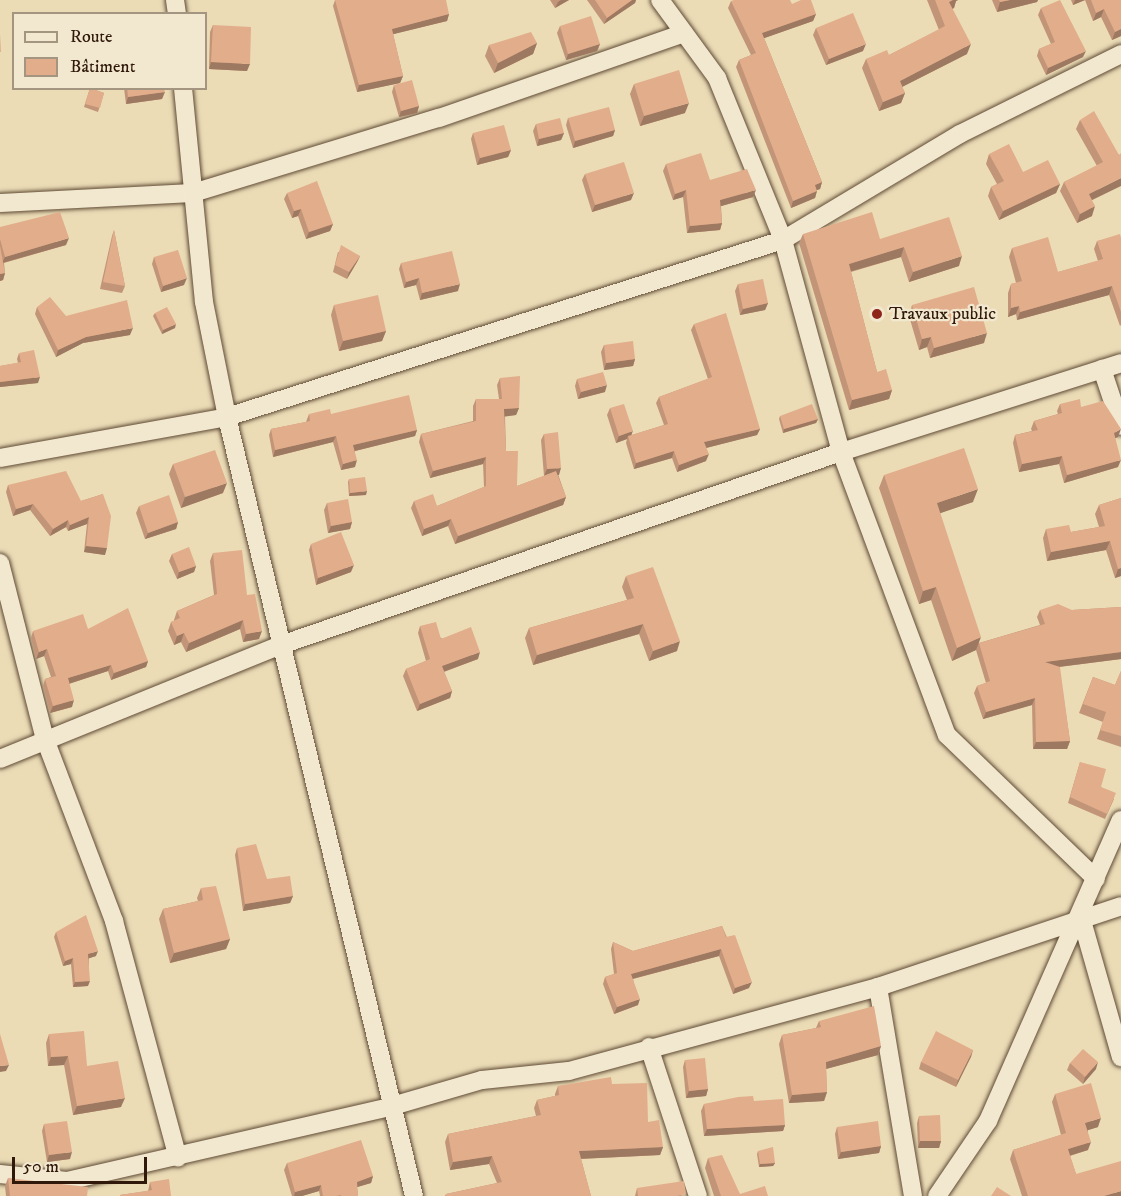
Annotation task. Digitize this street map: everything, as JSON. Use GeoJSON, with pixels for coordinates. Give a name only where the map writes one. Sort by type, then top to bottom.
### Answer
{"type":"FeatureCollection","features":[{"type":"Feature","properties":{"kind":"street"},"geometry":{"type":"LineString","coordinates":[[660,0],[717,78],[783,240],[841,452],[947,735],[1096,879]]}},
{"type":"Feature","properties":{"kind":"street"},"geometry":{"type":"LineString","coordinates":[[0,203],[193,193],[439,118],[684,33]]}},
{"type":"Feature","properties":{"kind":"street"},"geometry":{"type":"LineString","coordinates":[[0,458],[227,417],[783,240],[960,134],[1121,54]]}},
{"type":"Feature","properties":{"kind":"street"},"geometry":{"type":"LineString","coordinates":[[183,90],[204,302],[227,417],[389,1107],[414,1196]]}},
{"type":"Feature","properties":{"kind":"street"},"geometry":{"type":"LineString","coordinates":[[0,759],[281,645],[841,452],[1121,363]]}},
{"type":"Feature","properties":{"kind":"street"},"geometry":{"type":"LineString","coordinates":[[1102,369],[1121,426]]}},
{"type":"Feature","properties":{"kind":"street"},"geometry":{"type":"LineString","coordinates":[[0,562],[45,739],[114,921],[178,1158]]}},
{"type":"Feature","properties":{"kind":"street"},"geometry":{"type":"LineString","coordinates":[[937,1196],[988,1121],[1082,917],[1121,820]]}},
{"type":"Feature","properties":{"kind":"street"},"geometry":{"type":"LineString","coordinates":[[0,1174],[67,1181],[178,1158],[389,1107],[482,1080],[531,1079],[878,987],[1082,917],[1121,906]]}},
{"type":"Feature","properties":{"kind":"street"},"geometry":{"type":"LineString","coordinates":[[1082,917],[1121,1057]]}},
{"type":"Feature","properties":{"kind":"street"},"geometry":{"type":"LineString","coordinates":[[878,987],[913,1196]]}},
{"type":"Feature","properties":{"kind":"street"},"geometry":{"type":"LineString","coordinates":[[649,1047],[698,1196]]}},
{"type":"Feature","properties":{"kind":"building"},"geometry":{"type":"Polygon","coordinates":[[[335,0],[446,0],[449,14],[392,29],[403,76],[359,85],[335,0]]]}},
{"type":"Feature","properties":{"kind":"building"},"geometry":{"type":"Polygon","coordinates":[[[595,0],[632,0],[607,18],[595,0]]]}},
{"type":"Feature","properties":{"kind":"building"},"geometry":{"type":"Polygon","coordinates":[[[790,0],[792,4],[801,0],[811,0],[816,14],[762,33],[822,182],[815,185],[817,191],[793,201],[739,60],[756,53],[731,1],[790,0]]]}},
{"type":"Feature","properties":{"kind":"building"},"geometry":{"type":"Polygon","coordinates":[[[935,0],[953,0],[949,2],[971,44],[900,81],[905,93],[883,102],[866,59],[887,50],[889,55],[945,26],[935,0]]]}},
{"type":"Feature","properties":{"kind":"building"},"geometry":{"type":"Polygon","coordinates":[[[1060,0],[1086,51],[1048,68],[1039,49],[1055,42],[1041,8],[1060,0]]]}},
{"type":"Feature","properties":{"kind":"building"},"geometry":{"type":"Polygon","coordinates":[[[1091,0],[1121,0],[1121,29],[1115,32],[1104,9],[1096,13],[1091,0]]]}},
{"type":"Feature","properties":{"kind":"building"},"geometry":{"type":"Polygon","coordinates":[[[853,13],[866,44],[829,59],[816,28],[853,13]]]}},
{"type":"Feature","properties":{"kind":"building"},"geometry":{"type":"Polygon","coordinates":[[[591,16],[600,44],[568,54],[560,26],[591,16]]]}},
{"type":"Feature","properties":{"kind":"building"},"geometry":{"type":"Polygon","coordinates":[[[213,25],[251,27],[250,64],[211,62],[213,25]]]}},
{"type":"Feature","properties":{"kind":"building"},"geometry":{"type":"Polygon","coordinates":[[[531,32],[537,43],[498,63],[489,45],[531,32]]]}},
{"type":"Feature","properties":{"kind":"building"},"geometry":{"type":"Polygon","coordinates":[[[679,70],[689,103],[644,116],[634,84],[679,70]]]}},
{"type":"Feature","properties":{"kind":"building"},"geometry":{"type":"Polygon","coordinates":[[[412,80],[419,106],[401,111],[394,85],[412,80]]]}},
{"type":"Feature","properties":{"kind":"building"},"geometry":{"type":"Polygon","coordinates":[[[89,90],[104,93],[100,108],[85,104],[89,90]]]}},
{"type":"Feature","properties":{"kind":"building"},"geometry":{"type":"Polygon","coordinates":[[[127,90],[164,90],[165,92],[128,97],[127,90]]]}},
{"type":"Feature","properties":{"kind":"building"},"geometry":{"type":"Polygon","coordinates":[[[609,107],[615,130],[575,141],[568,118],[609,107]]]}},
{"type":"Feature","properties":{"kind":"building"},"geometry":{"type":"Polygon","coordinates":[[[1094,111],[1119,155],[1121,153],[1121,178],[1089,194],[1095,206],[1080,214],[1064,182],[1103,162],[1080,120],[1094,111]]]}},
{"type":"Feature","properties":{"kind":"building"},"geometry":{"type":"Polygon","coordinates":[[[560,118],[564,133],[539,139],[536,124],[560,118]]]}},
{"type":"Feature","properties":{"kind":"building"},"geometry":{"type":"Polygon","coordinates":[[[504,125],[511,150],[480,158],[473,133],[504,125]]]}},
{"type":"Feature","properties":{"kind":"building"},"geometry":{"type":"Polygon","coordinates":[[[1009,144],[1023,172],[1048,160],[1060,184],[1003,211],[991,187],[1004,181],[989,154],[1009,144]]]}},
{"type":"Feature","properties":{"kind":"building"},"geometry":{"type":"Polygon","coordinates":[[[701,153],[710,180],[747,169],[756,190],[720,200],[722,223],[690,226],[686,190],[675,194],[666,164],[701,153]]]}},
{"type":"Feature","properties":{"kind":"building"},"geometry":{"type":"Polygon","coordinates":[[[624,162],[634,193],[595,205],[585,174],[624,162]]]}},
{"type":"Feature","properties":{"kind":"building"},"geometry":{"type":"Polygon","coordinates":[[[317,181],[333,224],[309,232],[301,209],[294,211],[287,193],[317,181]]]}},
{"type":"Feature","properties":{"kind":"building"},"geometry":{"type":"Polygon","coordinates":[[[60,212],[69,238],[5,257],[0,239],[0,227],[60,212]]]}},
{"type":"Feature","properties":{"kind":"building"},"geometry":{"type":"Polygon","coordinates":[[[872,212],[880,239],[949,217],[962,256],[913,272],[904,247],[849,264],[877,372],[886,369],[892,390],[852,400],[803,234],[872,212]]]}},
{"type":"Feature","properties":{"kind":"building"},"geometry":{"type":"Polygon","coordinates":[[[114,230],[125,286],[103,282],[114,230]]]}},
{"type":"Feature","properties":{"kind":"building"},"geometry":{"type":"Polygon","coordinates":[[[1120,234],[1121,312],[1112,286],[1020,312],[1019,306],[1011,308],[1011,284],[1022,281],[1012,248],[1048,237],[1058,272],[1103,259],[1097,241],[1120,234]]]}},
{"type":"Feature","properties":{"kind":"building"},"geometry":{"type":"Polygon","coordinates":[[[341,245],[360,256],[349,272],[335,265],[341,245]]]}},
{"type":"Feature","properties":{"kind":"building"},"geometry":{"type":"Polygon","coordinates":[[[0,246],[5,273],[0,274],[0,246]]]}},
{"type":"Feature","properties":{"kind":"building"},"geometry":{"type":"Polygon","coordinates":[[[178,250],[187,278],[163,286],[154,257],[178,250]]]}},
{"type":"Feature","properties":{"kind":"building"},"geometry":{"type":"Polygon","coordinates":[[[452,251],[460,284],[422,293],[419,278],[406,282],[401,263],[452,251]]]}},
{"type":"Feature","properties":{"kind":"building"},"geometry":{"type":"Polygon","coordinates":[[[763,279],[768,303],[743,309],[738,284],[763,279]]]}},
{"type":"Feature","properties":{"kind":"building"},"geometry":{"type":"Polygon","coordinates":[[[974,287],[987,333],[934,348],[931,337],[922,339],[912,305],[974,287]]]}},
{"type":"Feature","properties":{"kind":"building"},"geometry":{"type":"Polygon","coordinates":[[[378,295],[386,331],[343,341],[334,305],[378,295]]]}},
{"type":"Feature","properties":{"kind":"building"},"geometry":{"type":"Polygon","coordinates":[[[50,297],[66,316],[127,300],[133,328],[86,337],[58,350],[37,307],[50,297]]]}},
{"type":"Feature","properties":{"kind":"building"},"geometry":{"type":"Polygon","coordinates":[[[167,307],[176,324],[163,330],[155,313],[167,307]]]}},
{"type":"Feature","properties":{"kind":"building"},"geometry":{"type":"Polygon","coordinates":[[[726,313],[760,429],[704,442],[709,454],[679,465],[674,451],[636,463],[628,436],[668,424],[659,397],[712,377],[694,324],[726,313]]]}},
{"type":"Feature","properties":{"kind":"building"},"geometry":{"type":"Polygon","coordinates":[[[633,341],[635,359],[606,363],[604,345],[633,341]]]}},
{"type":"Feature","properties":{"kind":"building"},"geometry":{"type":"Polygon","coordinates":[[[34,350],[40,377],[0,382],[0,366],[21,362],[19,353],[34,350]]]}},
{"type":"Feature","properties":{"kind":"building"},"geometry":{"type":"Polygon","coordinates":[[[603,372],[607,385],[581,392],[577,379],[603,372]]]}},
{"type":"Feature","properties":{"kind":"building"},"geometry":{"type":"Polygon","coordinates":[[[520,376],[519,408],[504,409],[506,451],[518,451],[517,486],[556,471],[566,497],[458,536],[451,519],[424,529],[414,501],[433,494],[437,506],[486,486],[486,457],[433,471],[421,434],[476,421],[476,399],[502,399],[500,378],[520,376]]]}},
{"type":"Feature","properties":{"kind":"building"},"geometry":{"type":"Polygon","coordinates":[[[409,395],[417,430],[353,445],[357,460],[343,464],[336,436],[275,450],[271,429],[310,421],[309,414],[330,409],[331,414],[409,395]]]}},
{"type":"Feature","properties":{"kind":"building"},"geometry":{"type":"Polygon","coordinates":[[[1080,399],[1081,407],[1103,401],[1121,429],[1114,433],[1121,460],[1067,475],[1062,456],[1022,464],[1015,435],[1038,430],[1034,421],[1062,413],[1060,404],[1080,399]]]}},
{"type":"Feature","properties":{"kind":"building"},"geometry":{"type":"Polygon","coordinates":[[[624,404],[633,431],[619,436],[610,408],[624,404]]]}},
{"type":"Feature","properties":{"kind":"building"},"geometry":{"type":"Polygon","coordinates":[[[812,404],[818,419],[784,429],[780,416],[812,404]]]}},
{"type":"Feature","properties":{"kind":"building"},"geometry":{"type":"Polygon","coordinates":[[[558,432],[561,468],[547,469],[544,434],[558,432]]]}},
{"type":"Feature","properties":{"kind":"building"},"geometry":{"type":"Polygon","coordinates":[[[964,448],[978,489],[937,503],[981,637],[957,648],[936,587],[923,591],[884,475],[964,448]]]}},
{"type":"Feature","properties":{"kind":"building"},"geometry":{"type":"Polygon","coordinates":[[[215,450],[227,483],[185,497],[173,464],[215,450]]]}},
{"type":"Feature","properties":{"kind":"building"},"geometry":{"type":"Polygon","coordinates":[[[66,471],[81,501],[103,494],[111,516],[107,548],[86,546],[89,517],[70,525],[68,520],[53,529],[33,504],[16,509],[8,485],[66,471]]]}},
{"type":"Feature","properties":{"kind":"building"},"geometry":{"type":"Polygon","coordinates":[[[365,477],[367,491],[350,493],[349,479],[365,477]]]}},
{"type":"Feature","properties":{"kind":"building"},"geometry":{"type":"Polygon","coordinates":[[[169,495],[178,522],[148,533],[139,506],[169,495]]]}},
{"type":"Feature","properties":{"kind":"building"},"geometry":{"type":"Polygon","coordinates":[[[1121,498],[1121,568],[1118,569],[1110,541],[1051,552],[1046,529],[1069,525],[1071,532],[1105,526],[1099,505],[1121,498]]]}},
{"type":"Feature","properties":{"kind":"building"},"geometry":{"type":"Polygon","coordinates":[[[348,499],[352,522],[331,526],[327,503],[348,499]]]}},
{"type":"Feature","properties":{"kind":"building"},"geometry":{"type":"Polygon","coordinates":[[[341,532],[354,565],[318,578],[311,544],[341,532]]]}},
{"type":"Feature","properties":{"kind":"building"},"geometry":{"type":"Polygon","coordinates":[[[189,547],[196,566],[179,572],[172,554],[189,547]]]}},
{"type":"Feature","properties":{"kind":"building"},"geometry":{"type":"Polygon","coordinates":[[[242,550],[247,595],[255,594],[262,631],[246,634],[243,620],[189,643],[184,633],[177,636],[171,622],[180,618],[177,611],[217,594],[213,553],[242,550]]]}},
{"type":"Feature","properties":{"kind":"building"},"geometry":{"type":"Polygon","coordinates":[[[653,567],[680,641],[653,651],[643,624],[537,655],[529,628],[634,598],[626,576],[653,567]]]}},
{"type":"Feature","properties":{"kind":"building"},"geometry":{"type":"Polygon","coordinates":[[[1058,604],[1072,610],[1121,607],[1121,652],[1045,662],[1060,667],[1070,741],[1036,742],[1035,698],[986,712],[977,686],[990,681],[979,643],[1045,624],[1040,610],[1058,604]]]}},
{"type":"Feature","properties":{"kind":"building"},"geometry":{"type":"Polygon","coordinates":[[[128,608],[148,661],[114,673],[111,665],[68,678],[74,700],[53,706],[45,679],[56,676],[47,649],[39,652],[33,631],[83,614],[88,629],[128,608]]]}},
{"type":"Feature","properties":{"kind":"building"},"geometry":{"type":"Polygon","coordinates":[[[436,622],[441,639],[471,627],[480,652],[442,666],[452,691],[420,704],[406,669],[430,659],[420,626],[436,622]]]}},
{"type":"Feature","properties":{"kind":"building"},"geometry":{"type":"Polygon","coordinates":[[[1121,671],[1121,736],[1100,730],[1106,712],[1083,704],[1093,677],[1115,685],[1121,671]]]}},
{"type":"Feature","properties":{"kind":"building"},"geometry":{"type":"Polygon","coordinates":[[[1080,762],[1106,769],[1101,787],[1116,793],[1107,814],[1070,797],[1080,762]]]}},
{"type":"Feature","properties":{"kind":"building"},"geometry":{"type":"Polygon","coordinates":[[[256,844],[267,879],[290,876],[293,896],[245,904],[237,848],[256,844]]]}},
{"type":"Feature","properties":{"kind":"building"},"geometry":{"type":"Polygon","coordinates":[[[216,886],[230,939],[174,953],[163,909],[203,900],[201,888],[216,886]]]}},
{"type":"Feature","properties":{"kind":"building"},"geometry":{"type":"Polygon","coordinates":[[[86,915],[98,951],[88,954],[90,981],[75,982],[73,958],[65,961],[56,932],[86,915]]]}},
{"type":"Feature","properties":{"kind":"building"},"geometry":{"type":"Polygon","coordinates":[[[722,926],[726,937],[735,935],[752,982],[735,988],[721,949],[631,974],[640,999],[617,1007],[605,977],[617,973],[613,942],[633,951],[722,926]]]}},
{"type":"Feature","properties":{"kind":"building"},"geometry":{"type":"Polygon","coordinates":[[[874,1006],[881,1046],[826,1062],[827,1092],[792,1095],[782,1035],[821,1027],[819,1021],[874,1006]]]}},
{"type":"Feature","properties":{"kind":"building"},"geometry":{"type":"Polygon","coordinates":[[[84,1031],[87,1066],[118,1061],[125,1098],[77,1106],[68,1056],[51,1057],[49,1034],[84,1031]]]}},
{"type":"Feature","properties":{"kind":"building"},"geometry":{"type":"Polygon","coordinates":[[[936,1031],[973,1050],[958,1080],[921,1062],[936,1031]]]}},
{"type":"Feature","properties":{"kind":"building"},"geometry":{"type":"Polygon","coordinates":[[[0,1034],[9,1065],[0,1066],[0,1034]]]}},
{"type":"Feature","properties":{"kind":"building"},"geometry":{"type":"Polygon","coordinates":[[[1083,1049],[1098,1062],[1085,1077],[1070,1063],[1083,1049]]]}},
{"type":"Feature","properties":{"kind":"building"},"geometry":{"type":"Polygon","coordinates":[[[705,1058],[708,1089],[689,1091],[685,1060],[705,1058]]]}},
{"type":"Feature","properties":{"kind":"building"},"geometry":{"type":"Polygon","coordinates":[[[611,1077],[612,1084],[647,1083],[648,1122],[659,1120],[663,1147],[579,1151],[591,1196],[446,1196],[446,1194],[502,1182],[492,1156],[453,1162],[448,1134],[541,1115],[537,1100],[559,1095],[558,1086],[611,1077]]]}},
{"type":"Feature","properties":{"kind":"building"},"geometry":{"type":"Polygon","coordinates":[[[1091,1083],[1101,1118],[1085,1123],[1091,1142],[1068,1149],[1076,1174],[1121,1161],[1121,1191],[1104,1196],[1028,1196],[1013,1150],[1066,1133],[1055,1094],[1091,1083]]]}},
{"type":"Feature","properties":{"kind":"building"},"geometry":{"type":"Polygon","coordinates":[[[753,1096],[754,1101],[783,1099],[785,1125],[707,1129],[704,1104],[753,1096]]]}},
{"type":"Feature","properties":{"kind":"building"},"geometry":{"type":"Polygon","coordinates":[[[940,1115],[941,1141],[920,1141],[919,1116],[940,1115]]]}},
{"type":"Feature","properties":{"kind":"building"},"geometry":{"type":"Polygon","coordinates":[[[67,1121],[72,1152],[49,1155],[44,1124],[67,1121]]]}},
{"type":"Feature","properties":{"kind":"building"},"geometry":{"type":"Polygon","coordinates":[[[878,1121],[881,1146],[841,1152],[837,1127],[878,1121]]]}},
{"type":"Feature","properties":{"kind":"building"},"geometry":{"type":"Polygon","coordinates":[[[361,1140],[373,1176],[357,1182],[358,1196],[323,1196],[321,1185],[295,1192],[287,1163],[361,1140]]]}},
{"type":"Feature","properties":{"kind":"building"},"geometry":{"type":"Polygon","coordinates":[[[773,1147],[775,1163],[760,1164],[758,1151],[773,1147]]]}},
{"type":"Feature","properties":{"kind":"building"},"geometry":{"type":"Polygon","coordinates":[[[722,1155],[740,1194],[765,1186],[768,1196],[721,1196],[708,1158],[722,1155]]]}},
{"type":"Feature","properties":{"kind":"building"},"geometry":{"type":"Polygon","coordinates":[[[8,1178],[88,1187],[87,1196],[10,1196],[8,1178]]]}},
{"type":"Feature","properties":{"kind":"building"},"geometry":{"type":"Polygon","coordinates":[[[169,1179],[171,1196],[120,1196],[152,1190],[150,1182],[169,1179]]]}},
{"type":"Feature","properties":{"kind":"building"},"geometry":{"type":"Polygon","coordinates":[[[684,1181],[686,1194],[638,1196],[637,1188],[684,1181]]]}},
{"type":"Feature","properties":{"kind":"building"},"geometry":{"type":"Polygon","coordinates":[[[997,1187],[1011,1196],[991,1196],[997,1187]]]}},
{"type":"Feature","properties":{"kind":"place","name":"Travaux public"},"geometry":{"type":"Point","coordinates":[877,314]}}]}
